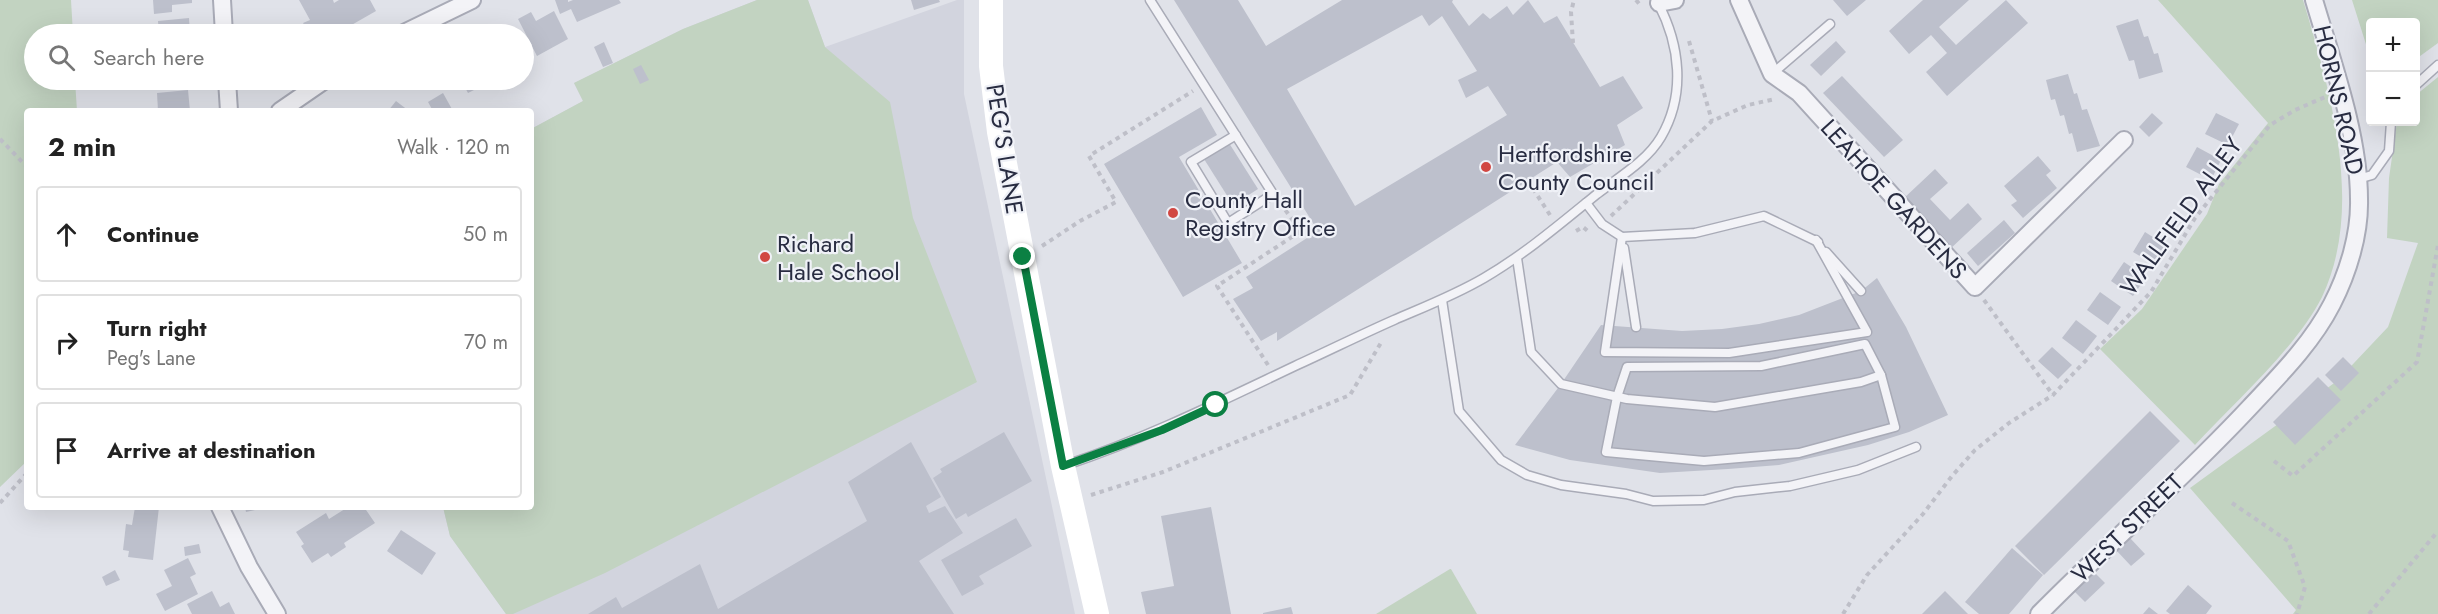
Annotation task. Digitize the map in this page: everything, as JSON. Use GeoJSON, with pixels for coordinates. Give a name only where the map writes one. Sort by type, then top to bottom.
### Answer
{"type":"FeatureCollection","features":[{"type":"Feature","properties":{"kind":"main road","name":"PEG'S LANE"},"geometry":{"type":"LineString","coordinates":[[991,0],[992,77],[999,132],[1093,613]]}},
{"type":"Feature","properties":{"kind":"street"},"geometry":{"type":"LineString","coordinates":[[222,0],[223,24]]}},
{"type":"Feature","properties":{"kind":"street"},"geometry":{"type":"LineString","coordinates":[[423,24],[472,0]]}},
{"type":"Feature","properties":{"kind":"street"},"geometry":{"type":"LineString","coordinates":[[1739,0],[1772,75]]}},
{"type":"Feature","properties":{"kind":"street","name":"HORNS ROAD"},"geometry":{"type":"LineString","coordinates":[[2217,443],[2283,372],[2314,334],[2332,304],[2352,251],[2360,202],[2358,179],[2340,91],[2314,0]]}},
{"type":"Feature","properties":{"kind":"street","name":"LEAHOE GARDENS"},"geometry":{"type":"LineString","coordinates":[[1772,75],[1799,93],[1975,287],[2124,141]]}},
{"type":"Feature","properties":{"kind":"street"},"geometry":{"type":"LineString","coordinates":[[228,90],[229,108]]}},
{"type":"Feature","properties":{"kind":"street"},"geometry":{"type":"LineString","coordinates":[[284,108],[310,90]]}},
{"type":"Feature","properties":{"kind":"street","name":"WEST STREET"},"geometry":{"type":"LineString","coordinates":[[2039,614],[2217,443]]}},
{"type":"Feature","properties":{"kind":"street"},"geometry":{"type":"LineString","coordinates":[[221,510],[249,567],[276,614]]}},
{"type":"Feature","properties":{"kind":"lane"},"geometry":{"type":"LineString","coordinates":[[1150,0],[1204,84],[1236,135],[1273,194],[1228,223],[1191,162],[1236,135]]}},
{"type":"Feature","properties":{"kind":"lane"},"geometry":{"type":"LineString","coordinates":[[1063,466],[1162,430],[1394,320],[1442,300],[1517,258],[1648,154],[1660,138],[1671,118],[1676,97],[1677,63],[1663,1]]}},
{"type":"Feature","properties":{"kind":"lane"},"geometry":{"type":"LineString","coordinates":[[1772,75],[1830,24]]}},
{"type":"Feature","properties":{"kind":"lane"},"geometry":{"type":"LineString","coordinates":[[2420,80],[2438,64]]}},
{"type":"Feature","properties":{"kind":"lane"},"geometry":{"type":"LineString","coordinates":[[2358,179],[2372,175],[2389,151],[2391,126]]}},
{"type":"Feature","properties":{"kind":"lane"},"geometry":{"type":"LineString","coordinates":[[1586,203],[1602,224],[1622,237],[1695,233],[1764,216],[1816,240],[1861,291]]}},
{"type":"Feature","properties":{"kind":"lane"},"geometry":{"type":"LineString","coordinates":[[1622,237],[1605,352],[1729,353],[1867,332],[1816,240]]}},
{"type":"Feature","properties":{"kind":"lane"},"geometry":{"type":"LineString","coordinates":[[1622,237],[1636,327]]}},
{"type":"Feature","properties":{"kind":"lane"},"geometry":{"type":"LineString","coordinates":[[1517,258],[1532,352],[1561,384],[1617,397],[1715,407],[1861,381],[1881,375]]}},
{"type":"Feature","properties":{"kind":"lane"},"geometry":{"type":"LineString","coordinates":[[1442,300],[1459,411],[1501,460],[1527,475],[1561,485],[1626,494],[1653,501],[1704,500],[1735,492],[1790,486],[1858,470],[1916,447]]}},
{"type":"Feature","properties":{"kind":"lane"},"geometry":{"type":"LineString","coordinates":[[1865,344],[1881,375],[1895,427],[1799,453],[1778,455],[1704,461],[1606,452],[1617,397],[1627,367],[1761,366],[1865,344]]}},
{"type":"Feature","properties":{"kind":"path"},"geometry":{"type":"LineString","coordinates":[[1573,43],[1571,12],[1574,0]]}},
{"type":"Feature","properties":{"kind":"path"},"geometry":{"type":"LineString","coordinates":[[1023,257],[1054,240],[1080,221],[1116,202],[1089,156],[1204,84]]}},
{"type":"Feature","properties":{"kind":"path","name":"WALLFIELD ALLEY"},"geometry":{"type":"LineString","coordinates":[[1843,614],[1866,575],[1923,514],[1975,450],[2009,423],[2053,395],[2151,292],[2195,218],[2270,125],[2295,110],[2340,91]]}},
{"type":"Feature","properties":{"kind":"path"},"geometry":{"type":"LineString","coordinates":[[0,139],[24,164]]}},
{"type":"Feature","properties":{"kind":"path"},"geometry":{"type":"LineString","coordinates":[[1273,194],[1301,231],[1217,286],[1275,376]]}},
{"type":"Feature","properties":{"kind":"path"},"geometry":{"type":"LineString","coordinates":[[2274,461],[2293,476],[2417,362],[2438,245]]}},
{"type":"Feature","properties":{"kind":"path"},"geometry":{"type":"LineString","coordinates":[[1975,287],[2053,395]]}},
{"type":"Feature","properties":{"kind":"path"},"geometry":{"type":"LineString","coordinates":[[1071,501],[1163,472],[1350,395],[1394,320]]}},
{"type":"Feature","properties":{"kind":"path"},"geometry":{"type":"LineString","coordinates":[[0,502],[24,476]]}},
{"type":"Feature","properties":{"kind":"path"},"geometry":{"type":"LineString","coordinates":[[2232,502],[2288,541],[2305,587],[2297,614]]}},
{"type":"Feature","properties":{"kind":"path"},"geometry":{"type":"LineString","coordinates":[[2369,614],[2438,531]]}},
{"type":"Feature","properties":{"kind":"shaded area","name":"Richard Hale School"},"geometry":{"type":"Polygon","coordinates":[[[757,0],[808,0],[825,47],[957,0],[964,0],[964,94],[1075,614],[506,614],[450,536],[444,510],[534,510],[534,127],[583,101],[574,83],[683,29],[757,0]]]}},
{"type":"Feature","properties":{"kind":"green space"},"geometry":{"type":"Polygon","coordinates":[[[0,0],[71,0],[72,24],[24,24],[24,90],[76,90],[77,108],[24,108],[24,464],[0,487],[0,0]]]}},
{"type":"Feature","properties":{"kind":"green space","name":"Richard Hale School"},"geometry":{"type":"Polygon","coordinates":[[[757,0],[808,0],[825,47],[890,102],[913,218],[977,382],[605,573],[513,614],[506,614],[450,536],[444,510],[534,510],[534,127],[583,101],[574,83],[683,29],[757,0]]]}},
{"type":"Feature","properties":{"kind":"green space"},"geometry":{"type":"Polygon","coordinates":[[[2158,0],[2303,0],[2323,72],[2339,148],[2342,187],[2341,225],[2335,262],[2322,297],[2311,316],[2281,355],[2195,445],[2100,349],[2142,309],[2207,214],[2219,184],[2268,123],[2158,0]]]}},
{"type":"Feature","properties":{"kind":"green space"},"geometry":{"type":"Polygon","coordinates":[[[2352,0],[2438,0],[2438,43],[2420,56],[2420,18],[2366,18],[2366,44],[2352,0]]]}},
{"type":"Feature","properties":{"kind":"green space"},"geometry":{"type":"Polygon","coordinates":[[[2438,77],[2438,614],[2293,614],[2296,610],[2190,488],[2337,381],[2388,327],[2418,243],[2387,238],[2389,178],[2396,126],[2420,126],[2420,92],[2438,77]]]}},
{"type":"Feature","properties":{"kind":"green space"},"geometry":{"type":"Polygon","coordinates":[[[1450,569],[1477,614],[1376,614],[1450,569]]]}},
{"type":"Feature","properties":{"kind":"building"},"geometry":{"type":"Polygon","coordinates":[[[153,0],[192,0],[192,3],[172,5],[172,12],[154,14],[153,0]]]}},
{"type":"Feature","properties":{"kind":"building"},"geometry":{"type":"Polygon","coordinates":[[[299,0],[333,0],[334,3],[339,0],[370,0],[376,11],[353,24],[303,23],[310,20],[299,0]]]}},
{"type":"Feature","properties":{"kind":"building"},"geometry":{"type":"Polygon","coordinates":[[[555,0],[568,0],[568,2],[573,0],[619,0],[621,3],[577,22],[571,9],[560,14],[555,0]]]}},
{"type":"Feature","properties":{"kind":"building"},"geometry":{"type":"Polygon","coordinates":[[[911,0],[939,0],[940,2],[914,10],[911,0]]]}},
{"type":"Feature","properties":{"kind":"building","name":"Hertfordshire County Council"},"geometry":{"type":"Polygon","coordinates":[[[1174,0],[1238,0],[1266,46],[1342,0],[1453,0],[1452,2],[1469,26],[1483,13],[1490,19],[1507,6],[1513,15],[1528,0],[1544,23],[1557,16],[1600,87],[1623,76],[1643,108],[1617,125],[1625,145],[1570,177],[1557,162],[1277,341],[1277,332],[1261,341],[1233,299],[1253,288],[1246,277],[1318,231],[1174,0]],[[1422,15],[1287,89],[1355,206],[1507,115],[1488,86],[1466,98],[1458,80],[1477,71],[1442,16],[1429,26],[1422,15]]]}},
{"type":"Feature","properties":{"kind":"building"},"geometry":{"type":"Polygon","coordinates":[[[1833,0],[1866,0],[1847,16],[1833,0]]]}},
{"type":"Feature","properties":{"kind":"building"},"geometry":{"type":"Polygon","coordinates":[[[1923,0],[1969,0],[1939,27],[1956,45],[2006,0],[2028,23],[1947,96],[1926,72],[1947,53],[1931,35],[1909,54],[1889,31],[1923,0]]]}},
{"type":"Feature","properties":{"kind":"building"},"geometry":{"type":"Polygon","coordinates":[[[554,11],[568,39],[537,56],[534,50],[534,24],[521,24],[518,19],[531,12],[536,21],[554,11]]]}},
{"type":"Feature","properties":{"kind":"building"},"geometry":{"type":"Polygon","coordinates":[[[189,18],[189,24],[158,24],[158,21],[189,18]]]}},
{"type":"Feature","properties":{"kind":"building"},"geometry":{"type":"Polygon","coordinates":[[[2138,19],[2144,37],[2148,36],[2154,54],[2158,53],[2163,72],[2139,79],[2134,60],[2129,61],[2116,26],[2138,19]]]}},
{"type":"Feature","properties":{"kind":"building"},"geometry":{"type":"Polygon","coordinates":[[[1836,41],[1846,52],[1821,76],[1810,65],[1836,41]]]}},
{"type":"Feature","properties":{"kind":"building"},"geometry":{"type":"Polygon","coordinates":[[[604,42],[613,63],[603,67],[594,47],[604,42]]]}},
{"type":"Feature","properties":{"kind":"building"},"geometry":{"type":"Polygon","coordinates":[[[641,65],[649,80],[640,84],[633,69],[641,65]]]}},
{"type":"Feature","properties":{"kind":"building"},"geometry":{"type":"Polygon","coordinates":[[[2068,74],[2082,110],[2087,109],[2100,146],[2077,152],[2064,115],[2060,116],[2055,99],[2051,100],[2046,80],[2068,74]]]}},
{"type":"Feature","properties":{"kind":"building"},"geometry":{"type":"Polygon","coordinates":[[[1842,76],[1903,140],[1884,157],[1823,93],[1842,76]]]}},
{"type":"Feature","properties":{"kind":"building"},"geometry":{"type":"Polygon","coordinates":[[[188,90],[190,108],[158,108],[157,93],[188,90]]]}},
{"type":"Feature","properties":{"kind":"building"},"geometry":{"type":"Polygon","coordinates":[[[443,93],[451,108],[431,108],[428,102],[443,93]]]}},
{"type":"Feature","properties":{"kind":"building"},"geometry":{"type":"Polygon","coordinates":[[[396,101],[405,108],[390,108],[396,101]]]}},
{"type":"Feature","properties":{"kind":"building","name":"County Hall Registry Office"},"geometry":{"type":"Polygon","coordinates":[[[1201,107],[1217,135],[1179,157],[1242,263],[1183,297],[1104,164],[1201,107]]]}},
{"type":"Feature","properties":{"kind":"building"},"geometry":{"type":"Polygon","coordinates":[[[2152,113],[2163,123],[2149,137],[2139,127],[2152,113]]]}},
{"type":"Feature","properties":{"kind":"building"},"geometry":{"type":"Polygon","coordinates":[[[2216,113],[2239,124],[2228,145],[2205,134],[2216,113]]]}},
{"type":"Feature","properties":{"kind":"building"},"geometry":{"type":"Polygon","coordinates":[[[1229,143],[1258,189],[1233,205],[1204,159],[1229,143]]]}},
{"type":"Feature","properties":{"kind":"building"},"geometry":{"type":"Polygon","coordinates":[[[2197,147],[2221,160],[2211,180],[2186,167],[2197,147]]]}},
{"type":"Feature","properties":{"kind":"building"},"geometry":{"type":"Polygon","coordinates":[[[2038,156],[2051,171],[2046,175],[2057,188],[2023,218],[2011,205],[2017,201],[2004,186],[2038,156]]]}},
{"type":"Feature","properties":{"kind":"building"},"geometry":{"type":"Polygon","coordinates":[[[1935,169],[1948,183],[1930,199],[1950,220],[1968,203],[1982,219],[1949,250],[1902,200],[1935,169]]]}},
{"type":"Feature","properties":{"kind":"building"},"geometry":{"type":"Polygon","coordinates":[[[2004,220],[2015,233],[1978,266],[1967,253],[2004,220]]]}},
{"type":"Feature","properties":{"kind":"building"},"geometry":{"type":"Polygon","coordinates":[[[2145,232],[2167,246],[2155,265],[2133,252],[2145,232]]]}},
{"type":"Feature","properties":{"kind":"building"},"geometry":{"type":"Polygon","coordinates":[[[2124,262],[2146,277],[2133,296],[2111,281],[2124,262]]]}},
{"type":"Feature","properties":{"kind":"building"},"geometry":{"type":"Polygon","coordinates":[[[1877,278],[1906,327],[1948,415],[1909,432],[1868,445],[1779,465],[1728,469],[1660,473],[1570,460],[1515,445],[1561,384],[1601,325],[1682,331],[1759,324],[1799,315],[1861,291],[1877,278]]]}},
{"type":"Feature","properties":{"kind":"building"},"geometry":{"type":"Polygon","coordinates":[[[2100,292],[2121,307],[2108,325],[2087,310],[2100,292]]]}},
{"type":"Feature","properties":{"kind":"building"},"geometry":{"type":"Polygon","coordinates":[[[2076,320],[2097,336],[2083,354],[2062,338],[2076,320]]]}},
{"type":"Feature","properties":{"kind":"building"},"geometry":{"type":"Polygon","coordinates":[[[2052,347],[2072,365],[2058,379],[2038,361],[2052,347]]]}},
{"type":"Feature","properties":{"kind":"building"},"geometry":{"type":"Polygon","coordinates":[[[2343,357],[2359,373],[2341,391],[2325,375],[2343,357]]]}},
{"type":"Feature","properties":{"kind":"building"},"geometry":{"type":"Polygon","coordinates":[[[2318,377],[2341,400],[2295,445],[2273,422],[2318,377]]]}},
{"type":"Feature","properties":{"kind":"building"},"geometry":{"type":"Polygon","coordinates":[[[2150,411],[2180,441],[2044,575],[2015,546],[2150,411]]]}},
{"type":"Feature","properties":{"kind":"building"},"geometry":{"type":"Polygon","coordinates":[[[1004,432],[1032,481],[968,517],[966,513],[956,519],[933,478],[942,472],[940,469],[1004,432]]]}},
{"type":"Feature","properties":{"kind":"building"},"geometry":{"type":"Polygon","coordinates":[[[911,442],[941,497],[926,506],[929,513],[945,506],[963,533],[919,561],[954,614],[588,614],[616,597],[622,608],[700,564],[718,609],[867,521],[848,482],[911,442]]]}},
{"type":"Feature","properties":{"kind":"building"},"geometry":{"type":"Polygon","coordinates":[[[1211,507],[1231,614],[1146,614],[1141,592],[1174,586],[1161,516],[1211,507]]]}},
{"type":"Feature","properties":{"kind":"building"},"geometry":{"type":"Polygon","coordinates":[[[134,510],[159,510],[153,560],[128,557],[129,551],[123,550],[126,524],[132,525],[134,510]]]}},
{"type":"Feature","properties":{"kind":"building"},"geometry":{"type":"Polygon","coordinates":[[[343,510],[366,510],[375,523],[344,543],[346,547],[331,557],[328,553],[312,563],[301,546],[304,544],[296,532],[326,513],[329,519],[343,510]]]}},
{"type":"Feature","properties":{"kind":"building"},"geometry":{"type":"Polygon","coordinates":[[[1016,518],[1032,546],[979,576],[984,584],[962,596],[941,560],[1016,518]]]}},
{"type":"Feature","properties":{"kind":"building"},"geometry":{"type":"Polygon","coordinates":[[[401,530],[436,553],[422,575],[387,551],[401,530]]]}},
{"type":"Feature","properties":{"kind":"building"},"geometry":{"type":"Polygon","coordinates":[[[2130,538],[2145,554],[2131,566],[2116,550],[2130,538]]]}},
{"type":"Feature","properties":{"kind":"building"},"geometry":{"type":"Polygon","coordinates":[[[199,544],[201,553],[185,556],[184,547],[199,544]]]}},
{"type":"Feature","properties":{"kind":"building"},"geometry":{"type":"Polygon","coordinates":[[[2012,548],[2043,575],[2009,614],[1979,614],[1965,602],[2012,548]]]}},
{"type":"Feature","properties":{"kind":"building"},"geometry":{"type":"Polygon","coordinates":[[[188,558],[196,574],[190,577],[198,594],[165,611],[156,594],[172,586],[164,570],[188,558]]]}},
{"type":"Feature","properties":{"kind":"building"},"geometry":{"type":"Polygon","coordinates":[[[115,570],[120,580],[106,586],[102,577],[115,570]]]}},
{"type":"Feature","properties":{"kind":"building"},"geometry":{"type":"Polygon","coordinates":[[[2093,571],[2105,583],[2085,602],[2073,590],[2093,571]]]}},
{"type":"Feature","properties":{"kind":"building"},"geometry":{"type":"Polygon","coordinates":[[[2188,585],[2212,606],[2206,614],[2170,614],[2166,611],[2188,585]]]}},
{"type":"Feature","properties":{"kind":"building"},"geometry":{"type":"Polygon","coordinates":[[[212,591],[220,607],[229,602],[235,614],[192,614],[187,604],[212,591]]]}},
{"type":"Feature","properties":{"kind":"building"},"geometry":{"type":"Polygon","coordinates":[[[1945,591],[1968,614],[1922,614],[1945,591]]]}},
{"type":"Feature","properties":{"kind":"building"},"geometry":{"type":"Polygon","coordinates":[[[1291,607],[1293,614],[1263,614],[1263,613],[1291,607]]]}},
{"type":"Feature","properties":{"kind":"building"},"geometry":{"type":"Polygon","coordinates":[[[2149,607],[2158,614],[2143,614],[2149,607]]]}},
{"type":"Feature","properties":{"kind":"place","name":"Hertfordshire County Council"},"geometry":{"type":"Point","coordinates":[1486,167]}},
{"type":"Feature","properties":{"kind":"place","name":"County Hall Registry Office"},"geometry":{"type":"Point","coordinates":[1173,213]}},
{"type":"Feature","properties":{"kind":"place","name":"Richard Hale School"},"geometry":{"type":"Point","coordinates":[765,257]}},
{"type":"Feature","properties":{"kind":"route"},"geometry":{"type":"LineString","coordinates":[[1023,257],[1063,466],[1162,430],[1216,405]]}}]}
